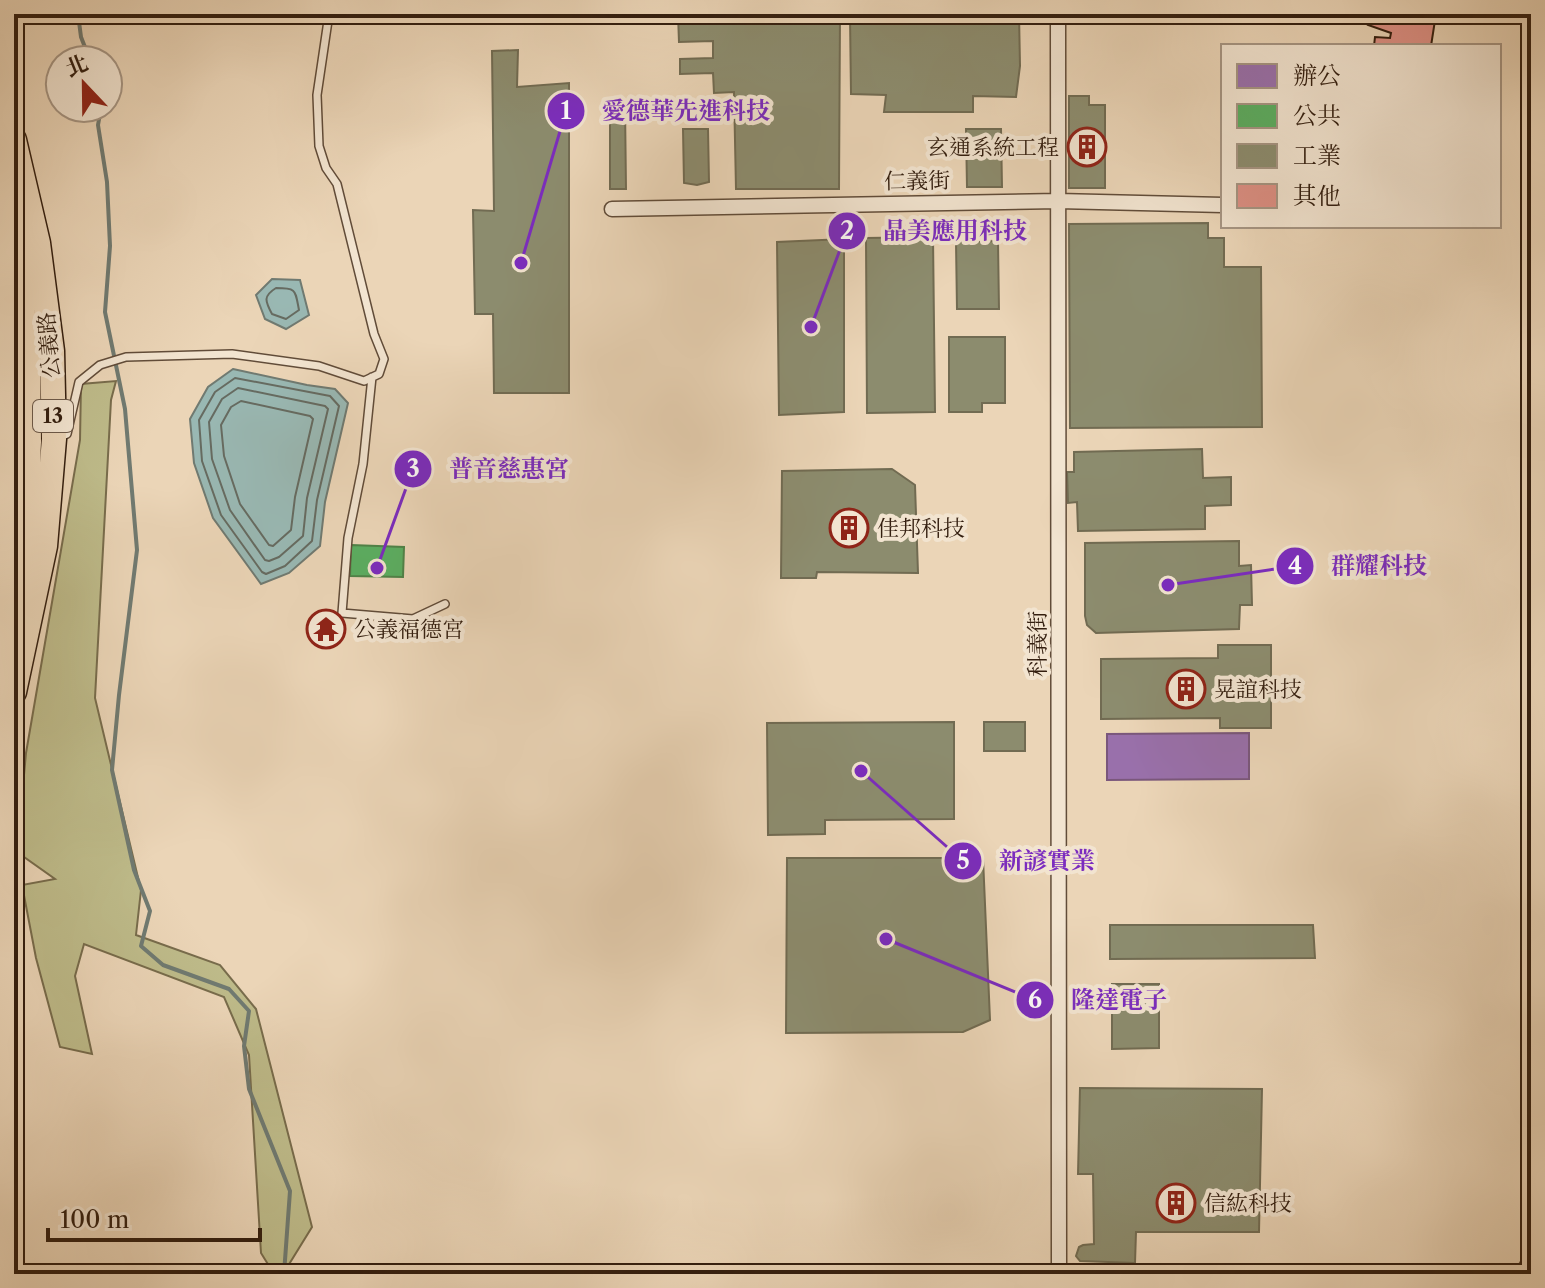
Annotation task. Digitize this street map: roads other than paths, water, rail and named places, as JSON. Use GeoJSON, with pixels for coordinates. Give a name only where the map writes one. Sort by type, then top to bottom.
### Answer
{"type":"FeatureCollection","features":[{"type":"Feature","properties":{"kind":"main road","name":"公義路"},"geometry":{"type":"LineString","coordinates":[[14,140],[38,243],[52,351],[54,439],[45,546],[14,692]]}},
{"type":"Feature","properties":{"kind":"main road","name":"公義路"},"geometry":{"type":"LineString","coordinates":[[14,241],[28,355],[29,442],[24,540],[14,584]]}},
{"type":"Feature","properties":{"kind":"street","name":"科義街"},"geometry":{"type":"LineString","coordinates":[[1058,14],[1059,1274]]}},
{"type":"Feature","properties":{"kind":"street","name":"仁義街"},"geometry":{"type":"LineString","coordinates":[[612,209],[1058,201],[1221,205]]}},
{"type":"Feature","properties":{"kind":"lane"},"geometry":{"type":"LineString","coordinates":[[29,442],[67,434],[79,382],[100,365],[126,357],[232,354],[319,366],[364,381],[379,374],[384,359],[374,334],[337,184],[326,168],[319,146],[317,95],[329,14]]}},
{"type":"Feature","properties":{"kind":"lane"},"geometry":{"type":"LineString","coordinates":[[372,377],[363,464],[348,538],[342,613],[413,619],[445,604]]}},
{"type":"Feature","properties":{"kind":"lane"},"geometry":{"type":"LineString","coordinates":[[1518,1274],[1531,1252]]}},
{"type":"Feature","properties":{"kind":"water"},"geometry":{"type":"Polygon","coordinates":[[[272,279],[300,280],[309,315],[286,329],[265,319],[256,295],[272,279]]]}},
{"type":"Feature","properties":{"kind":"water"},"geometry":{"type":"Polygon","coordinates":[[[233,369],[335,389],[348,403],[325,502],[320,546],[289,573],[261,584],[213,518],[194,463],[190,419],[208,387],[233,369]]]}},
{"type":"Feature","properties":{"kind":"waterway"},"geometry":{"type":"LineString","coordinates":[[78,14],[84,44]]}},
{"type":"Feature","properties":{"kind":"waterway"},"geometry":{"type":"LineString","coordinates":[[98,124],[107,182],[110,246],[105,312],[125,409],[137,550],[112,770],[134,870],[150,911],[141,946],[163,965],[229,989],[249,1011],[244,1046],[249,1089],[290,1191],[284,1274]]}},
{"type":"Feature","properties":{"kind":"place","name":"玄通系統工程"},"geometry":{"type":"Point","coordinates":[1087,147]}},
{"type":"Feature","properties":{"kind":"place","name":"愛德華先進科技"},"geometry":{"type":"Point","coordinates":[521,263]}},
{"type":"Feature","properties":{"kind":"place","name":"晶美應用科技"},"geometry":{"type":"Point","coordinates":[811,327]}},
{"type":"Feature","properties":{"kind":"place","name":"佳邦科技"},"geometry":{"type":"Point","coordinates":[849,528]}},
{"type":"Feature","properties":{"kind":"place","name":"普音慈惠宮"},"geometry":{"type":"Point","coordinates":[377,568]}},
{"type":"Feature","properties":{"kind":"place","name":"群耀科技"},"geometry":{"type":"Point","coordinates":[1168,585]}},
{"type":"Feature","properties":{"kind":"place","name":"公義福德宮"},"geometry":{"type":"Point","coordinates":[326,629]}},
{"type":"Feature","properties":{"kind":"place","name":"晃誼科技"},"geometry":{"type":"Point","coordinates":[1186,689]}},
{"type":"Feature","properties":{"kind":"place","name":"新諺實業"},"geometry":{"type":"Point","coordinates":[861,771]}},
{"type":"Feature","properties":{"kind":"place","name":"隆達電子"},"geometry":{"type":"Point","coordinates":[886,939]}},
{"type":"Feature","properties":{"kind":"place","name":"信紘科技"},"geometry":{"type":"Point","coordinates":[1176,1203]}}]}
